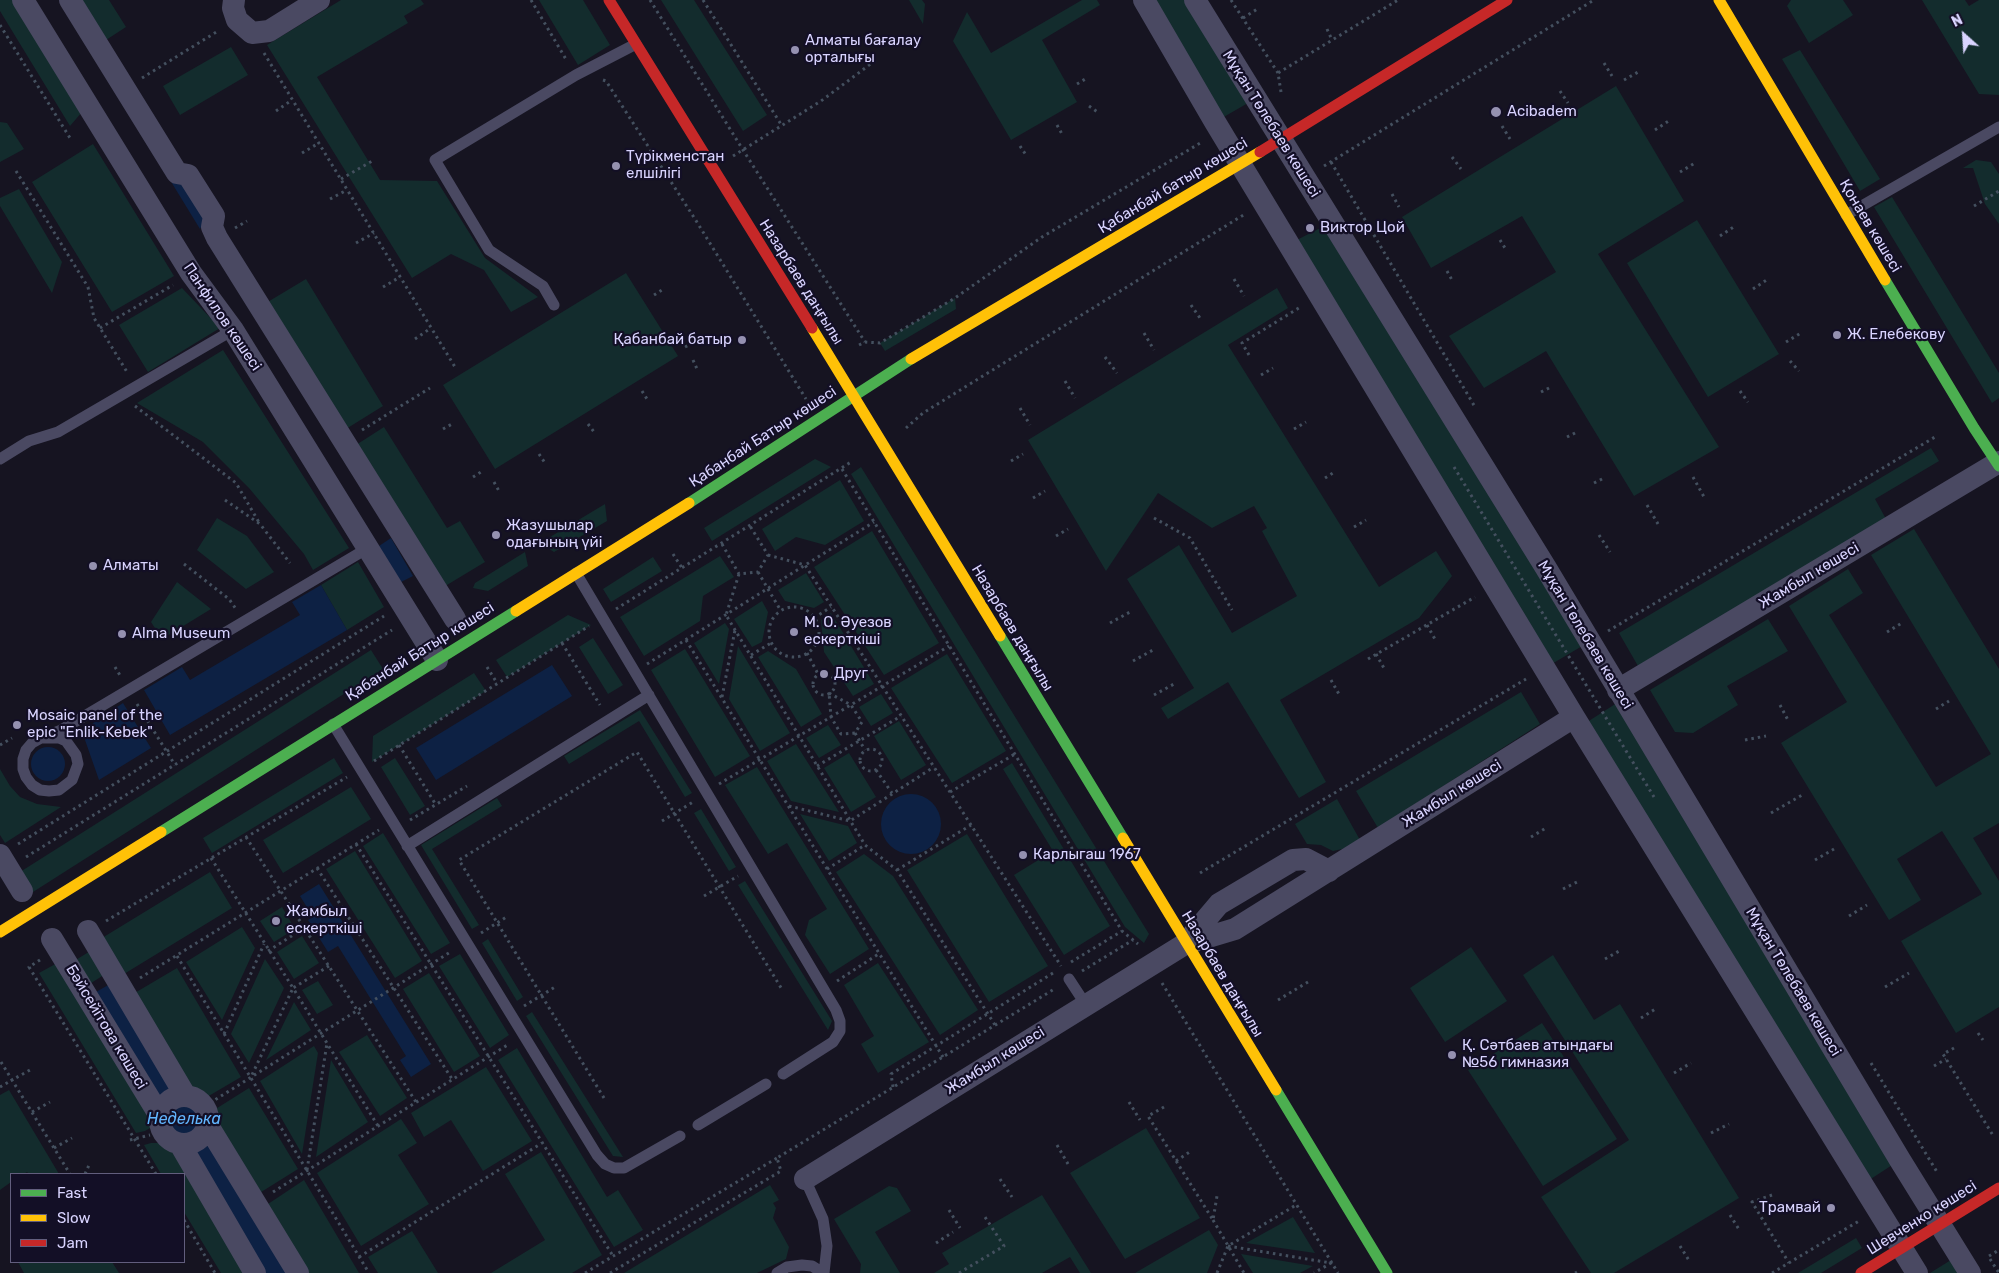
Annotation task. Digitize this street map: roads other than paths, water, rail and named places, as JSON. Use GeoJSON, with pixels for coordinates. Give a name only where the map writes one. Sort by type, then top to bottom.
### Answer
{"type":"FeatureCollection","features":[{"type":"Feature","properties":{"kind":"street","name":"Панфилов көшесі"},"geometry":{"type":"LineString","coordinates":[[23,0],[190,274],[233,330],[437,660]]}},
{"type":"Feature","properties":{"kind":"street"},"geometry":{"type":"LineString","coordinates":[[70,0],[177,173],[188,175],[214,216],[212,227],[218,238],[455,619]]}},
{"type":"Feature","properties":{"kind":"street"},"geometry":{"type":"LineString","coordinates":[[241,18],[269,31],[319,0]]}},
{"type":"Feature","properties":{"kind":"street","name":"Назарбаев даңғылы"},"geometry":{"type":"LineString","coordinates":[[609,0],[854,396],[1387,1273]]}},
{"type":"Feature","properties":{"kind":"street"},"geometry":{"type":"LineString","coordinates":[[1144,0],[1241,164],[1585,717],[1917,1273]]}},
{"type":"Feature","properties":{"kind":"street","name":"Мұқан Төлебаев көшесі"},"geometry":{"type":"LineString","coordinates":[[1195,0],[1541,559],[1614,699],[1970,1273]]}},
{"type":"Feature","properties":{"kind":"street","name":"Қабанбай батыр көшесі"},"geometry":{"type":"LineString","coordinates":[[854,396],[976,320],[1241,164],[1507,0]]}},
{"type":"Feature","properties":{"kind":"street","name":"Қонаев көшесі"},"geometry":{"type":"LineString","coordinates":[[1719,0],[1846,215],[1998,464]]}},
{"type":"Feature","properties":{"kind":"street","name":"Қабанбай Батыр көшесі"},"geometry":{"type":"LineString","coordinates":[[0,932],[762,457],[854,396]]}},
{"type":"Feature","properties":{"kind":"street","name":"Жамбыл көшесі"},"geometry":{"type":"LineString","coordinates":[[1614,699],[1998,464]]}},
{"type":"Feature","properties":{"kind":"street","name":"Жамбыл көшесі"},"geometry":{"type":"LineString","coordinates":[[805,1179],[1186,944],[1220,904],[1293,860],[1306,859],[1329,871],[1585,717]]}},
{"type":"Feature","properties":{"kind":"street"},"geometry":{"type":"LineString","coordinates":[[8,856],[22,891]]}},
{"type":"Feature","properties":{"kind":"street"},"geometry":{"type":"LineString","coordinates":[[88,931],[199,1108],[298,1273]]}},
{"type":"Feature","properties":{"kind":"street","name":"Бәйсейітова көшесі"},"geometry":{"type":"LineString","coordinates":[[55,944],[255,1273]]}},
{"type":"Feature","properties":{"kind":"street"},"geometry":{"type":"LineString","coordinates":[[178,1096],[199,1108],[203,1135],[197,1140],[190,1143],[167,1131],[166,1103],[178,1096]]}},
{"type":"Feature","properties":{"kind":"street","name":"Шевченко көшесі"},"geometry":{"type":"LineString","coordinates":[[1861,1273],[1999,1188]]}},
{"type":"Feature","properties":{"kind":"lane"},"geometry":{"type":"LineString","coordinates":[[554,305],[543,286],[489,250],[435,160],[576,75],[636,44]]}},
{"type":"Feature","properties":{"kind":"lane"},"geometry":{"type":"LineString","coordinates":[[1846,215],[1999,127]]}},
{"type":"Feature","properties":{"kind":"lane"},"geometry":{"type":"LineString","coordinates":[[0,459],[28,441],[58,432],[233,330]]}},
{"type":"Feature","properties":{"kind":"lane"},"geometry":{"type":"LineString","coordinates":[[88,714],[78,722],[73,732],[72,737],[78,764],[76,772],[66,786],[59,790],[49,791],[40,790],[32,785],[26,777],[23,759],[26,750],[32,743],[61,730],[368,548]]}},
{"type":"Feature","properties":{"kind":"lane"},"geometry":{"type":"LineString","coordinates":[[576,573],[836,1010],[840,1021],[840,1031],[833,1042],[783,1074]]}},
{"type":"Feature","properties":{"kind":"lane"},"geometry":{"type":"LineString","coordinates":[[407,846],[649,696]]}},
{"type":"Feature","properties":{"kind":"lane"},"geometry":{"type":"LineString","coordinates":[[333,724],[597,1155],[605,1164],[614,1168],[624,1168],[680,1136]]}},
{"type":"Feature","properties":{"kind":"lane"},"geometry":{"type":"LineString","coordinates":[[41,738],[50,736],[66,742],[76,755]]}},
{"type":"Feature","properties":{"kind":"lane"},"geometry":{"type":"LineString","coordinates":[[1069,979],[1086,1005]]}},
{"type":"Feature","properties":{"kind":"lane"},"geometry":{"type":"LineString","coordinates":[[698,1125],[766,1084]]}},
{"type":"Feature","properties":{"kind":"lane"},"geometry":{"type":"LineString","coordinates":[[776,1273],[788,1267],[802,1265],[812,1266],[824,1273],[828,1246],[823,1219],[805,1179]]}},
{"type":"Feature","properties":{"kind":"water"},"geometry":{"type":"Polygon","coordinates":[[[170,180],[185,180],[207,214],[200,229],[170,180]]]}},
{"type":"Feature","properties":{"kind":"water"},"geometry":{"type":"Polygon","coordinates":[[[391,538],[413,576],[401,582],[379,546],[391,538]]]}},
{"type":"Feature","properties":{"kind":"water"},"geometry":{"type":"Polygon","coordinates":[[[321,585],[347,630],[170,735],[144,690],[182,667],[190,680],[300,615],[292,602],[321,585]]]}},
{"type":"Feature","properties":{"kind":"water"},"geometry":{"type":"Polygon","coordinates":[[[552,665],[572,696],[436,780],[416,748],[552,665]]]}},
{"type":"Feature","properties":{"kind":"water"},"geometry":{"type":"Polygon","coordinates":[[[123,703],[151,748],[99,780],[85,735],[93,723],[123,703]]]}},
{"type":"Feature","properties":{"kind":"water"},"geometry":{"type":"Polygon","coordinates":[[[48,747],[60,752],[65,764],[60,776],[48,781],[36,776],[31,764],[36,752],[48,747]]]}},
{"type":"Feature","properties":{"kind":"water"},"geometry":{"type":"Polygon","coordinates":[[[911,794],[928,799],[936,807],[941,824],[936,841],[928,849],[911,854],[894,849],[886,841],[881,824],[886,807],[894,799],[911,794]]]}},
{"type":"Feature","properties":{"kind":"water"},"geometry":{"type":"Polygon","coordinates":[[[319,884],[431,1064],[411,1077],[400,1060],[406,1056],[338,946],[328,952],[308,920],[313,917],[300,896],[319,884]]]}},
{"type":"Feature","properties":{"kind":"water","name":"Неделька"},"geometry":{"type":"Polygon","coordinates":[[[112,983],[176,1089],[159,1100],[94,993],[112,983]]]}},
{"type":"Feature","properties":{"kind":"water","name":"Неделька"},"geometry":{"type":"Polygon","coordinates":[[[184,1102],[191,1103],[196,1107],[200,1112],[200,1126],[196,1131],[191,1135],[184,1136],[177,1135],[172,1131],[168,1126],[167,1119],[168,1112],[172,1107],[177,1103],[184,1102]]]}},
{"type":"Feature","properties":{"kind":"water","name":"Неделька"},"geometry":{"type":"Polygon","coordinates":[[[211,1143],[288,1273],[263,1273],[192,1154],[211,1143]]]}},
{"type":"Feature","properties":{"kind":"place","name":"Алматы бағалау орталығы"},"geometry":{"type":"Point","coordinates":[795,50]}},
{"type":"Feature","properties":{"kind":"place","name":"Acibadem"},"geometry":{"type":"Point","coordinates":[1496,112]}},
{"type":"Feature","properties":{"kind":"place","name":"Түрікменстан елшілігі"},"geometry":{"type":"Point","coordinates":[616,166]}},
{"type":"Feature","properties":{"kind":"place","name":"Виктор Цой"},"geometry":{"type":"Point","coordinates":[1310,228]}},
{"type":"Feature","properties":{"kind":"place","name":"Ж. Елебекову"},"geometry":{"type":"Point","coordinates":[1837,335]}},
{"type":"Feature","properties":{"kind":"place","name":"Қабанбай батыр"},"geometry":{"type":"Point","coordinates":[742,340]}},
{"type":"Feature","properties":{"kind":"place","name":"Жазушылар одағының үйі"},"geometry":{"type":"Point","coordinates":[496,535]}},
{"type":"Feature","properties":{"kind":"place","name":"Алматы"},"geometry":{"type":"Point","coordinates":[93,566]}},
{"type":"Feature","properties":{"kind":"place","name":"М. О. Әуезов ескерткіші"},"geometry":{"type":"Point","coordinates":[794,632]}},
{"type":"Feature","properties":{"kind":"place","name":"Alma Museum"},"geometry":{"type":"Point","coordinates":[122,634]}},
{"type":"Feature","properties":{"kind":"place","name":"Друг"},"geometry":{"type":"Point","coordinates":[824,674]}},
{"type":"Feature","properties":{"kind":"place","name":"Mosaic panel of the epic \"Enlik-Kebek\""},"geometry":{"type":"Point","coordinates":[17,725]}},
{"type":"Feature","properties":{"kind":"place","name":"Карлыгаш 1967"},"geometry":{"type":"Point","coordinates":[1023,855]}},
{"type":"Feature","properties":{"kind":"place","name":"Жамбыл ескерткіші"},"geometry":{"type":"Point","coordinates":[276,921]}},
{"type":"Feature","properties":{"kind":"place","name":"Қ. Сәтбаев атындағы №56 гимназия"},"geometry":{"type":"Point","coordinates":[1452,1055]}},
{"type":"Feature","properties":{"kind":"place","name":"Трамвай"},"geometry":{"type":"Point","coordinates":[1831,1208]}}]}
